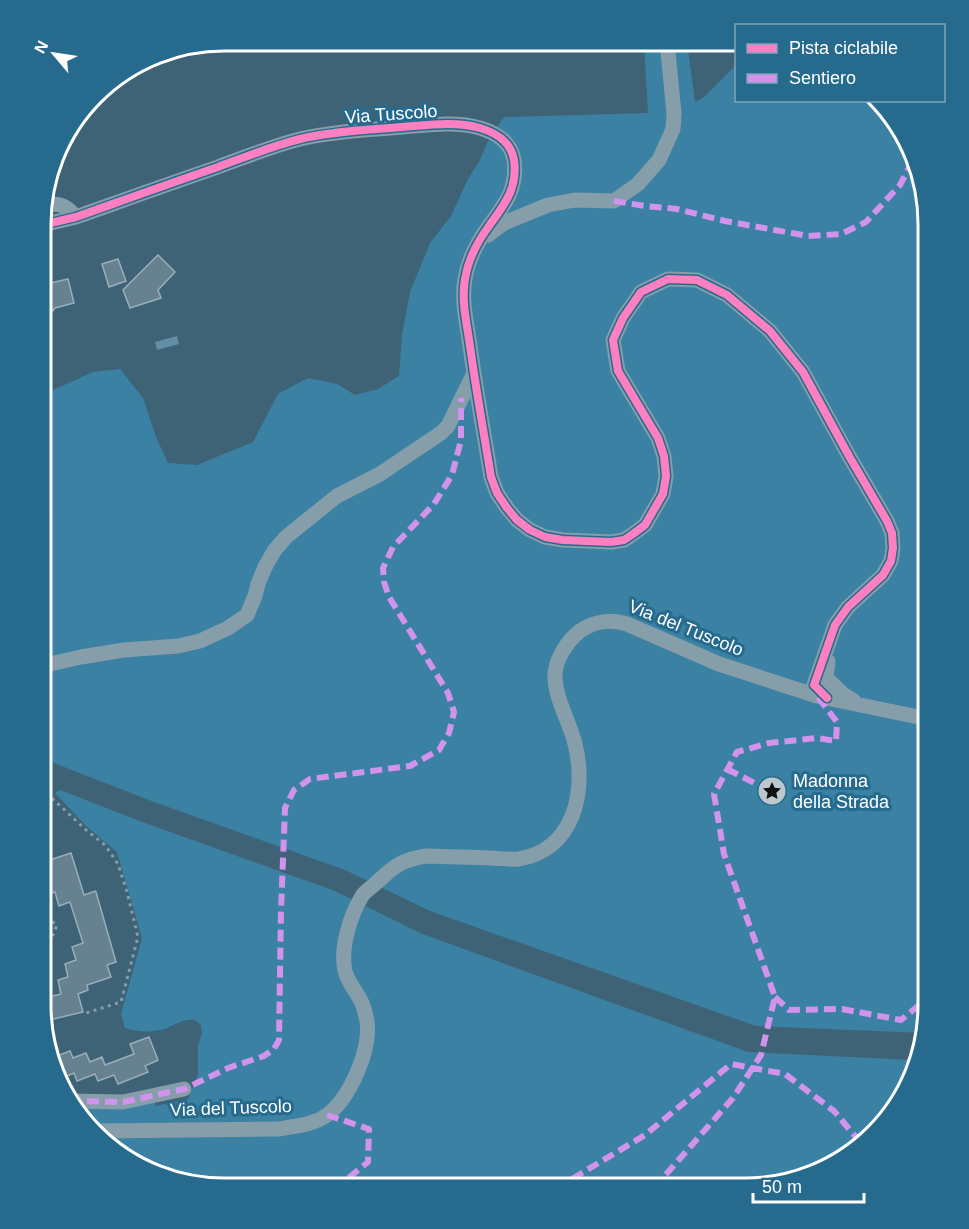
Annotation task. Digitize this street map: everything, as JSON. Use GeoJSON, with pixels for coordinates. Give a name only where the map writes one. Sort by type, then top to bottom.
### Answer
{"type":"FeatureCollection","features":[{"type":"Feature","properties":{"kind":"street"},"geometry":{"type":"LineString","coordinates":[[471,256],[488,234],[522,215],[548,205],[575,200],[614,201],[638,184],[659,160],[673,129],[674,113],[668,51]]}},
{"type":"Feature","properties":{"kind":"street","name":"Via Tuscolo"},"geometry":{"type":"LineString","coordinates":[[51,223],[277,146],[334,132],[430,125],[473,126],[493,133],[505,140],[513,153],[514,183],[507,201],[471,256],[463,288],[491,477],[497,493],[517,520],[545,537],[597,543],[611,542],[624,540],[645,525],[663,494],[666,476],[664,456],[658,438],[618,371],[613,340],[623,318],[641,292],[668,279],[697,280],[727,295],[770,331],[803,372],[892,533],[891,561],[883,575],[848,607],[835,625],[830,643]]}},
{"type":"Feature","properties":{"kind":"street"},"geometry":{"type":"LineString","coordinates":[[52,203],[64,205],[76,216]]}},
{"type":"Feature","properties":{"kind":"street"},"geometry":{"type":"LineString","coordinates":[[51,664],[124,650],[170,648],[190,644],[242,620],[251,607],[265,567],[274,551],[286,537],[337,496],[380,474],[441,433],[448,426],[474,373]]}},
{"type":"Feature","properties":{"kind":"street","name":"Via del Tuscolo"},"geometry":{"type":"LineString","coordinates":[[106,1131],[279,1129],[316,1121],[327,1115],[341,1102],[361,1065],[365,1046],[367,1023],[362,1003],[351,987],[345,970],[344,954],[345,937],[363,895],[394,867],[412,858],[427,856],[517,859],[547,847],[561,835],[573,818],[579,788],[576,744],[564,712],[555,679],[555,669],[563,650],[570,641],[590,625],[619,621],[719,664],[792,688],[861,706],[918,717]]}},
{"type":"Feature","properties":{"kind":"street"},"geometry":{"type":"LineString","coordinates":[[792,688],[815,669],[830,643]]}},
{"type":"Feature","properties":{"kind":"street"},"geometry":{"type":"LineString","coordinates":[[827,698],[814,685],[830,643]]}},
{"type":"Feature","properties":{"kind":"street"},"geometry":{"type":"LineString","coordinates":[[830,643],[826,678],[844,695],[861,706]]}},
{"type":"Feature","properties":{"kind":"street"},"geometry":{"type":"LineString","coordinates":[[81,1101],[123,1102],[184,1089]]}},
{"type":"Feature","properties":{"kind":"path"},"geometry":{"type":"LineString","coordinates":[[51,797],[105,845],[118,864],[138,937],[121,1002],[86,1013]]}},
{"type":"Feature","properties":{"kind":"path"},"geometry":{"type":"LineString","coordinates":[[51,921],[57,925],[51,940]]}},
{"type":"Feature","properties":{"kind":"shaded area"},"geometry":{"type":"Polygon","coordinates":[[[645,51],[688,51],[695,102],[703,98],[735,66],[735,102],[867,102],[895,138],[912,180],[917,202],[918,224],[918,1016],[916,1033],[756,1026],[430,911],[345,870],[154,802],[51,762],[51,391],[93,372],[120,369],[143,398],[156,437],[168,463],[197,465],[253,442],[278,394],[308,378],[337,384],[355,395],[378,389],[399,376],[402,335],[410,292],[430,243],[451,216],[487,143],[504,117],[648,113],[645,51]]]}},
{"type":"Feature","properties":{"kind":"shaded area"},"geometry":{"type":"Polygon","coordinates":[[[177,336],[179,344],[157,350],[155,342],[177,336]]]}},
{"type":"Feature","properties":{"kind":"shaded area"},"geometry":{"type":"Polygon","coordinates":[[[60,790],[335,891],[420,933],[748,1052],[909,1060],[889,1101],[875,1119],[850,1142],[811,1165],[767,1177],[213,1178],[180,1172],[158,1165],[119,1142],[102,1127],[83,1104],[153,1098],[156,1106],[188,1099],[198,1075],[198,1046],[202,1033],[201,1025],[195,1020],[184,1021],[157,1031],[125,1028],[121,1014],[142,938],[119,859],[116,851],[87,827],[55,793],[60,790]]]}},
{"type":"Feature","properties":{"kind":"building"},"geometry":{"type":"Polygon","coordinates":[[[158,255],[175,272],[158,290],[161,298],[130,308],[123,290],[158,255]]]}},
{"type":"Feature","properties":{"kind":"building"},"geometry":{"type":"Polygon","coordinates":[[[118,259],[126,281],[109,287],[102,264],[118,259]]]}},
{"type":"Feature","properties":{"kind":"building"},"geometry":{"type":"Polygon","coordinates":[[[68,279],[74,303],[55,308],[51,313],[51,283],[68,279]]]}},
{"type":"Feature","properties":{"kind":"building"},"geometry":{"type":"Polygon","coordinates":[[[71,853],[84,895],[96,892],[116,962],[107,965],[111,977],[87,985],[88,990],[78,994],[83,1012],[52,1019],[51,996],[61,994],[58,980],[68,977],[65,964],[76,960],[72,947],[83,943],[70,902],[59,906],[55,892],[51,893],[51,860],[71,853]]]}},
{"type":"Feature","properties":{"kind":"building"},"geometry":{"type":"Polygon","coordinates":[[[149,1037],[158,1060],[145,1066],[148,1072],[118,1084],[114,1075],[98,1081],[95,1074],[77,1081],[74,1073],[67,1076],[59,1055],[70,1051],[73,1058],[86,1053],[90,1062],[102,1057],[105,1065],[134,1054],[130,1044],[149,1037]]]}},
{"type":"Feature","properties":{"kind":"marked path"},"geometry":{"type":"LineString","coordinates":[[614,201],[677,209],[725,221],[808,236],[841,234],[866,222],[900,185],[908,169]]}},
{"type":"Feature","properties":{"kind":"marked path"},"geometry":{"type":"LineString","coordinates":[[81,1101],[123,1102],[184,1089],[228,1068],[264,1056],[274,1049],[279,1040],[285,808],[294,790],[310,779],[410,766],[439,750],[449,733],[454,712],[448,693],[389,597],[384,582],[383,568],[393,547],[434,504],[452,475],[461,440],[461,398]]}},
{"type":"Feature","properties":{"kind":"marked path"},"geometry":{"type":"LineString","coordinates":[[663,1178],[733,1098],[761,1055],[775,997],[724,854],[714,794],[737,752],[769,743],[817,738],[836,741],[837,722],[817,696]]}},
{"type":"Feature","properties":{"kind":"marked path"},"geometry":{"type":"LineString","coordinates":[[727,769],[766,789]]}},
{"type":"Feature","properties":{"kind":"marked path"},"geometry":{"type":"LineString","coordinates":[[775,997],[789,1010],[842,1009],[901,1020],[918,1006]]}},
{"type":"Feature","properties":{"kind":"marked path"},"geometry":{"type":"LineString","coordinates":[[574,1178],[645,1135],[731,1064],[785,1074],[834,1111],[856,1137]]}},
{"type":"Feature","properties":{"kind":"marked path"},"geometry":{"type":"LineString","coordinates":[[327,1115],[369,1129],[368,1162],[348,1178]]}},
{"type":"Feature","properties":{"kind":"cycle path"},"geometry":{"type":"LineString","coordinates":[[51,223],[76,217],[269,148],[313,136],[452,124],[480,128],[497,136],[510,148],[514,160],[514,179],[505,203],[471,257],[466,272],[464,296],[477,395],[491,477],[497,493],[517,520],[530,530],[545,537],[611,542],[624,540],[645,525],[663,494],[666,476],[664,456],[658,438],[618,371],[613,340],[623,318],[641,292],[668,279],[697,280],[727,295],[770,331],[803,372],[892,533],[891,561],[883,575],[848,607],[835,625],[814,685],[827,698]]}},
{"type":"Feature","properties":{"kind":"place","name":"Madonna della Strada"},"geometry":{"type":"Point","coordinates":[772,791]}}]}
